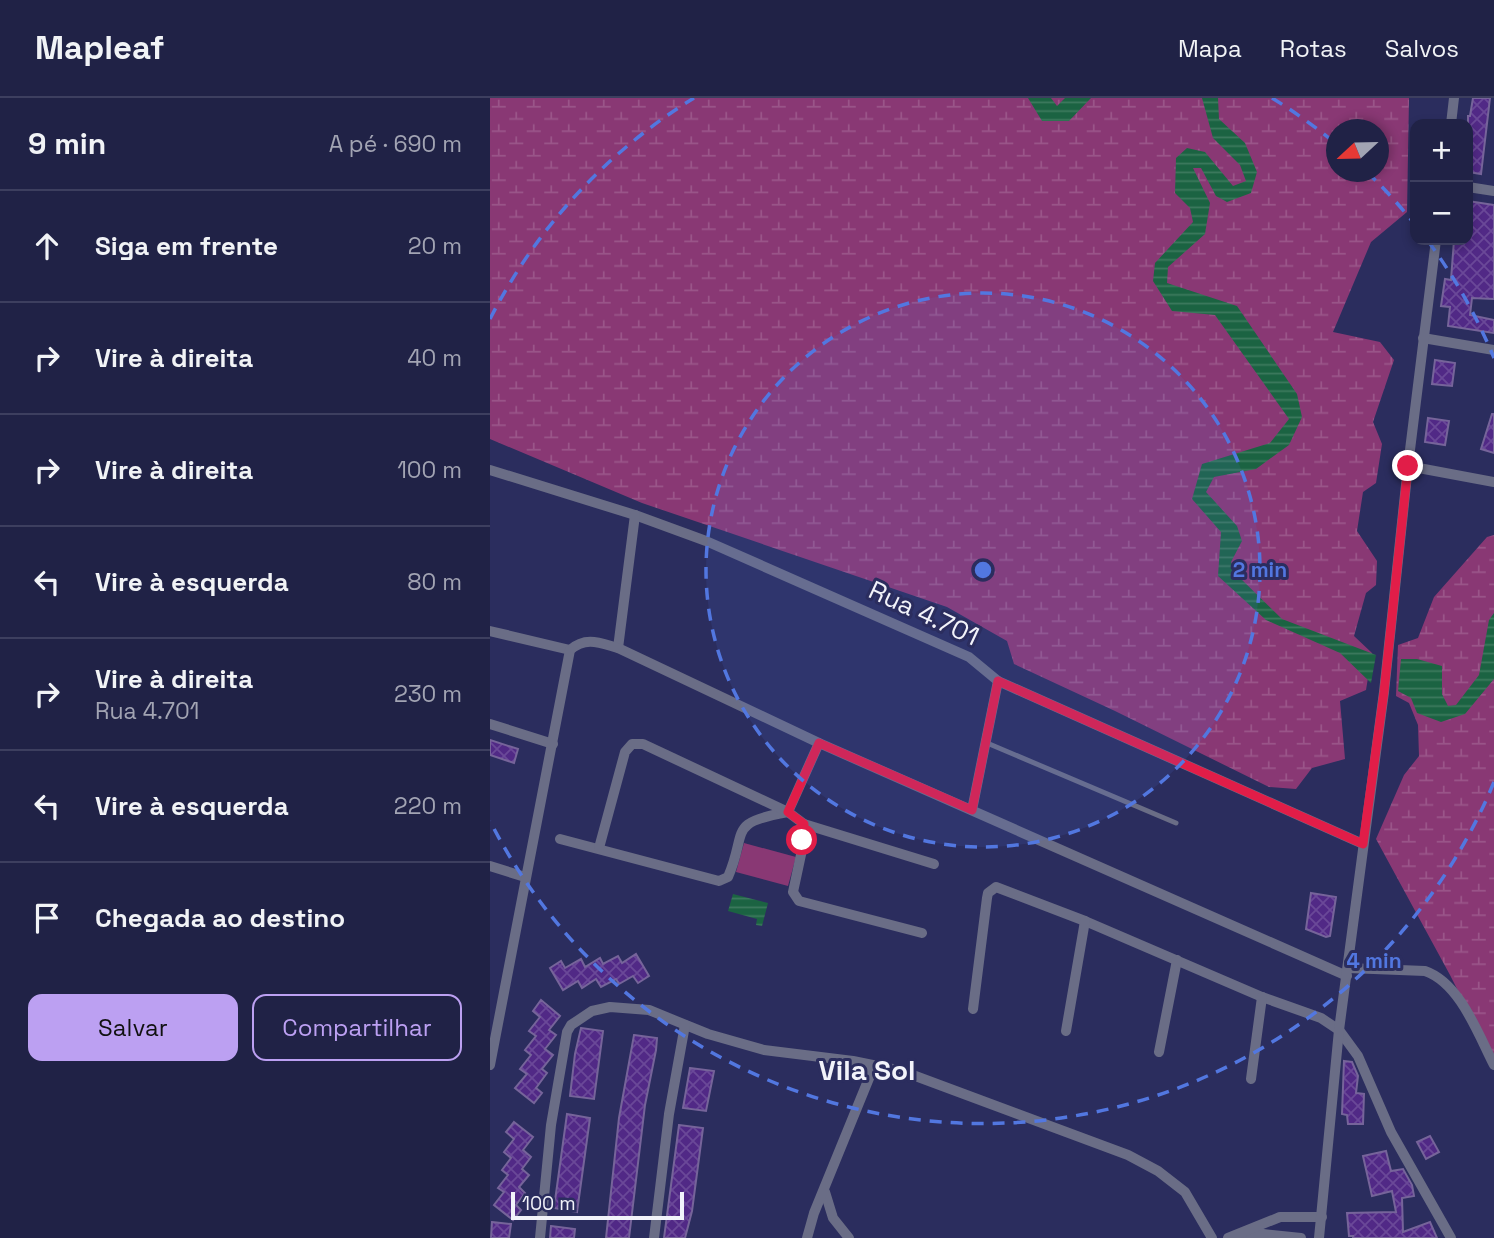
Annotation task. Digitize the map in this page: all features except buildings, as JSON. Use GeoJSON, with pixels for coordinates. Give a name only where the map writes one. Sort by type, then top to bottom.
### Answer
{"type":"FeatureCollection","features":[{"type":"Feature","properties":{"kind":"street"},"geometry":{"type":"LineString","coordinates":[[1452,119],[1454,98]]}},
{"type":"Feature","properties":{"kind":"street"},"geometry":{"type":"LineString","coordinates":[[1473,188],[1494,191]]}},
{"type":"Feature","properties":{"kind":"street"},"geometry":{"type":"LineString","coordinates":[[1319,1238],[1339,1030],[1384,692],[1435,245]]}},
{"type":"Feature","properties":{"kind":"street"},"geometry":{"type":"LineString","coordinates":[[1423,338],[1494,350]]}},
{"type":"Feature","properties":{"kind":"street"},"geometry":{"type":"LineString","coordinates":[[1408,466],[1494,482]]}},
{"type":"Feature","properties":{"kind":"street","name":"Rua 4.701"},"geometry":{"type":"LineString","coordinates":[[490,470],[635,515],[706,541],[969,657],[998,681],[1363,844]]}},
{"type":"Feature","properties":{"kind":"street"},"geometry":{"type":"LineString","coordinates":[[618,648],[635,515]]}},
{"type":"Feature","properties":{"kind":"street"},"geometry":{"type":"LineString","coordinates":[[490,631],[570,650]]}},
{"type":"Feature","properties":{"kind":"street"},"geometry":{"type":"LineString","coordinates":[[490,1065],[570,650],[576,645],[593,640],[618,648],[819,743],[1348,972],[1425,971],[1437,975],[1450,985],[1494,1065]]}},
{"type":"Feature","properties":{"kind":"street"},"geometry":{"type":"LineString","coordinates":[[972,810],[998,681]]}},
{"type":"Feature","properties":{"kind":"street"},"geometry":{"type":"LineString","coordinates":[[490,724],[552,744]]}},
{"type":"Feature","properties":{"kind":"street"},"geometry":{"type":"LineString","coordinates":[[788,812],[819,743]]}},
{"type":"Feature","properties":{"kind":"street"},"geometry":{"type":"LineString","coordinates":[[599,848],[625,752],[632,744],[643,744],[788,812],[804,824],[934,864]]}},
{"type":"Feature","properties":{"kind":"street"},"geometry":{"type":"LineString","coordinates":[[560,839],[719,881],[728,877],[738,839],[745,825],[754,819],[788,812]]}},
{"type":"Feature","properties":{"kind":"street"},"geometry":{"type":"LineString","coordinates":[[804,824],[793,892],[796,898],[922,933]]}},
{"type":"Feature","properties":{"kind":"street"},"geometry":{"type":"LineString","coordinates":[[490,866],[525,877]]}},
{"type":"Feature","properties":{"kind":"street"},"geometry":{"type":"LineString","coordinates":[[973,1009],[986,898],[992,888],[1000,887],[1262,997],[1321,1018],[1339,1030],[1358,1056],[1391,1132],[1451,1238]]}},
{"type":"Feature","properties":{"kind":"street"},"geometry":{"type":"LineString","coordinates":[[1066,1031],[1085,921]]}},
{"type":"Feature","properties":{"kind":"street"},"geometry":{"type":"LineString","coordinates":[[1159,1052],[1177,960]]}},
{"type":"Feature","properties":{"kind":"street"},"geometry":{"type":"LineString","coordinates":[[1251,1079],[1262,997]]}},
{"type":"Feature","properties":{"kind":"street"},"geometry":{"type":"LineString","coordinates":[[540,1238],[563,1044],[571,1025],[592,1011],[610,1007],[633,1007],[649,1010],[685,1025],[764,1050],[853,1060],[902,1071],[1143,1162],[1172,1180],[1185,1192],[1212,1238]]}},
{"type":"Feature","properties":{"kind":"street"},"geometry":{"type":"LineString","coordinates":[[654,1238],[669,1114],[685,1025]]}},
{"type":"Feature","properties":{"kind":"street"},"geometry":{"type":"LineString","coordinates":[[807,1238],[874,1066]]}},
{"type":"Feature","properties":{"kind":"street"},"geometry":{"type":"LineString","coordinates":[[824,1189],[829,1211],[846,1238]]}},
{"type":"Feature","properties":{"kind":"street"},"geometry":{"type":"LineString","coordinates":[[1233,1236],[1280,1217],[1322,1217]]}},
{"type":"Feature","properties":{"kind":"street"},"geometry":{"type":"LineString","coordinates":[[1233,1236],[1264,1234],[1301,1238]]}},
{"type":"Feature","properties":{"kind":"lane"},"geometry":{"type":"LineString","coordinates":[[987,743],[1176,823]]}},
{"type":"Feature","properties":{"kind":"green space"},"geometry":{"type":"Polygon","coordinates":[[[490,98],[1409,98],[1407,212],[1371,242],[1333,332],[1380,342],[1394,360],[1373,422],[1382,444],[1376,483],[1363,492],[1357,531],[1377,561],[1376,585],[1366,593],[1354,636],[1372,653],[1366,690],[1340,701],[1345,759],[1312,768],[1296,789],[1269,787],[1014,664],[1007,641],[947,607],[642,503],[490,439],[490,98]]]}},
{"type":"Feature","properties":{"kind":"green space"},"geometry":{"type":"Polygon","coordinates":[[[1494,535],[1494,1062],[1376,839],[1404,775],[1419,756],[1418,725],[1409,703],[1396,696],[1398,645],[1418,638],[1434,597],[1487,537],[1494,535]]]}},
{"type":"Feature","properties":{"kind":"green space"},"geometry":{"type":"Polygon","coordinates":[[[744,843],[796,857],[788,886],[736,872],[744,843]]]}},
{"type":"Feature","properties":{"kind":"shaded area"},"geometry":{"type":"Polygon","coordinates":[[[1028,98],[1051,98],[1057,106],[1065,98],[1091,98],[1069,121],[1042,121],[1028,98]]]}},
{"type":"Feature","properties":{"kind":"shaded area"},"geometry":{"type":"Polygon","coordinates":[[[1202,98],[1218,98],[1219,119],[1245,143],[1257,172],[1251,193],[1227,202],[1216,196],[1201,168],[1193,168],[1210,203],[1205,234],[1168,267],[1167,283],[1237,306],[1297,394],[1302,417],[1289,445],[1256,469],[1214,477],[1206,492],[1237,526],[1242,541],[1231,562],[1238,576],[1282,619],[1376,655],[1371,683],[1340,653],[1266,620],[1218,576],[1221,532],[1192,499],[1202,464],[1270,443],[1289,419],[1215,315],[1172,311],[1153,281],[1155,263],[1193,222],[1190,208],[1175,193],[1176,158],[1187,148],[1205,152],[1233,186],[1246,181],[1240,165],[1213,138],[1202,98]]]}},
{"type":"Feature","properties":{"kind":"shaded area"},"geometry":{"type":"Polygon","coordinates":[[[1494,613],[1494,679],[1465,714],[1441,722],[1417,713],[1411,698],[1398,691],[1401,659],[1417,659],[1442,666],[1442,694],[1448,706],[1456,705],[1479,675],[1489,620],[1494,613]]]}},
{"type":"Feature","properties":{"kind":"shaded area"},"geometry":{"type":"Polygon","coordinates":[[[733,894],[768,903],[762,926],[756,925],[757,919],[728,911],[733,894]]]}},
{"type":"Feature","properties":{"kind":"district","name":"Vila Sol"},"geometry":{"type":"Point","coordinates":[867,1070]}},
{"type":"Feature","properties":{"kind":"route"},"geometry":{"type":"LineString","coordinates":[[802,840],[804,824],[788,812],[819,743],[972,810],[998,681],[1363,844],[1384,692],[1408,466]]}}]}
